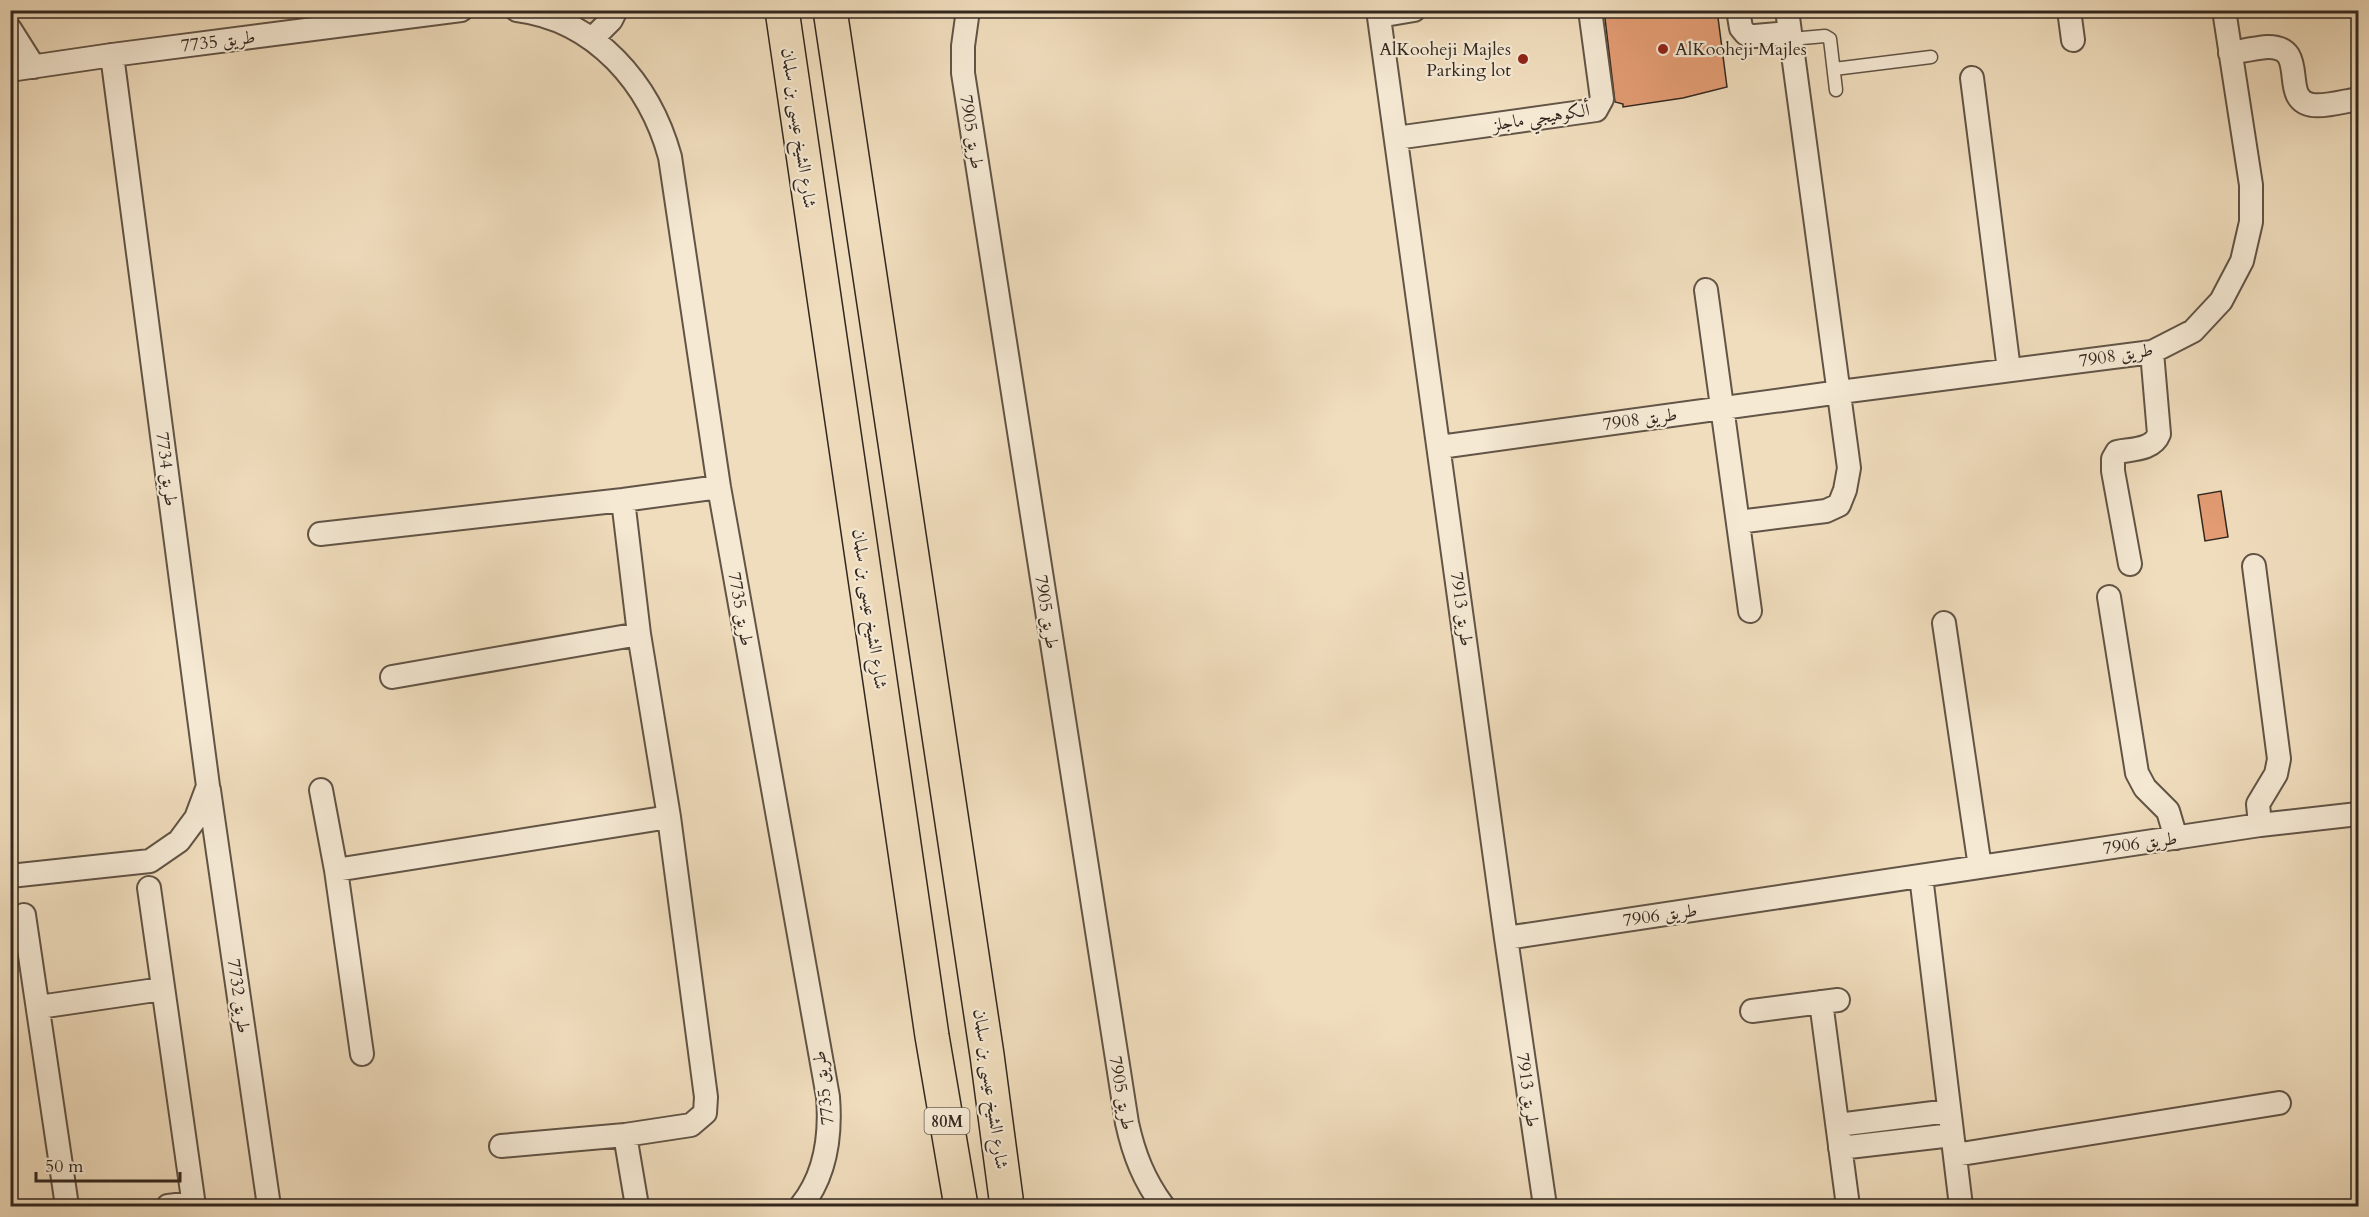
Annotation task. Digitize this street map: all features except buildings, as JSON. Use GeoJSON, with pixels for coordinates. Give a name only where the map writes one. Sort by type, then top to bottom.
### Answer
{"type":"FeatureCollection","features":[{"type":"Feature","properties":{"kind":"highway","name":"شارع الشيخ عيسى بن سلمان"},"geometry":{"type":"LineString","coordinates":[[782,10],[932,1036],[961,1206]]}},
{"type":"Feature","properties":{"kind":"highway","name":"شارع الشيخ عيسى بن سلمان"},"geometry":{"type":"LineString","coordinates":[[830,10],[987,1056],[1007,1206]]}},
{"type":"Feature","properties":{"kind":"highway"},"geometry":{"type":"LineString","coordinates":[[932,1036],[938,1206]]}},
{"type":"Feature","properties":{"kind":"highway"},"geometry":{"type":"LineString","coordinates":[[987,1056],[1022,1206]]}},
{"type":"Feature","properties":{"kind":"street","name":"طريق 7735"},"geometry":{"type":"LineString","coordinates":[[10,70],[462,10]]}},
{"type":"Feature","properties":{"kind":"street","name":"طريق 7735"},"geometry":{"type":"LineString","coordinates":[[517,10],[563,24],[591,39],[617,60],[645,95],[664,135],[670,157],[719,486],[828,1097],[829,1132],[826,1150],[809,1204]]}},
{"type":"Feature","properties":{"kind":"street"},"geometry":{"type":"LineString","coordinates":[[591,39],[611,20],[616,10]]}},
{"type":"Feature","properties":{"kind":"street","name":"طريق 7905"},"geometry":{"type":"LineString","coordinates":[[968,10],[963,46],[963,73],[1126,1123],[1134,1154],[1147,1184],[1163,1206]]}},
{"type":"Feature","properties":{"kind":"street"},"geometry":{"type":"LineString","coordinates":[[1378,13],[1414,10]]}},
{"type":"Feature","properties":{"kind":"street","name":"ألكوهيجي ماجلز"},"geometry":{"type":"LineString","coordinates":[[1396,138],[1596,110],[1602,99],[1590,10]]}},
{"type":"Feature","properties":{"kind":"street"},"geometry":{"type":"LineString","coordinates":[[1738,10],[1743,32],[1751,36],[1791,36]]}},
{"type":"Feature","properties":{"kind":"street"},"geometry":{"type":"LineString","coordinates":[[1738,522],[1826,511],[1839,505],[1845,490],[1849,468],[1787,10]]}},
{"type":"Feature","properties":{"kind":"street"},"geometry":{"type":"LineString","coordinates":[[2069,10],[2073,40]]}},
{"type":"Feature","properties":{"kind":"street","name":"طريق 7908"},"geometry":{"type":"LineString","coordinates":[[1440,447],[1722,407],[2152,352],[2193,331],[2221,301],[2242,261],[2252,222],[2251,185],[2224,10]]}},
{"type":"Feature","properties":{"kind":"street","name":"طريق 7913"},"geometry":{"type":"LineString","coordinates":[[1378,13],[1545,1206]]}},
{"type":"Feature","properties":{"kind":"street"},"geometry":{"type":"LineString","coordinates":[[10,29],[34,67]]}},
{"type":"Feature","properties":{"kind":"street"},"geometry":{"type":"LineString","coordinates":[[2230,53],[2268,47],[2281,50],[2289,56],[2294,66],[2295,92],[2300,100],[2310,105],[2358,99]]}},
{"type":"Feature","properties":{"kind":"street","name":"طريق 7734"},"geometry":{"type":"LineString","coordinates":[[10,876],[150,861],[179,841],[196,818],[208,786],[112,55]]}},
{"type":"Feature","properties":{"kind":"street"},"geometry":{"type":"LineString","coordinates":[[1972,78],[2009,370]]}},
{"type":"Feature","properties":{"kind":"street"},"geometry":{"type":"LineString","coordinates":[[1706,290],[1750,610]]}},
{"type":"Feature","properties":{"kind":"street"},"geometry":{"type":"LineString","coordinates":[[2130,564],[2113,471],[2113,459],[2117,453],[2151,446],[2159,434],[2152,352]]}},
{"type":"Feature","properties":{"kind":"street"},"geometry":{"type":"LineString","coordinates":[[320,534],[623,500],[719,486]]}},
{"type":"Feature","properties":{"kind":"street"},"geometry":{"type":"LineString","coordinates":[[501,1146],[626,1135],[691,1125],[705,1113],[706,1096],[669,817],[639,634],[623,500]]}},
{"type":"Feature","properties":{"kind":"street"},"geometry":{"type":"LineString","coordinates":[[2254,566],[2279,759],[2276,774],[2258,804],[2260,825]]}},
{"type":"Feature","properties":{"kind":"street"},"geometry":{"type":"LineString","coordinates":[[2109,597],[2137,773],[2145,788],[2168,811],[2176,838]]}},
{"type":"Feature","properties":{"kind":"street"},"geometry":{"type":"LineString","coordinates":[[1944,623],[1980,867]]}},
{"type":"Feature","properties":{"kind":"street"},"geometry":{"type":"LineString","coordinates":[[392,677],[639,634]]}},
{"type":"Feature","properties":{"kind":"street","name":"طريق 7732"},"geometry":{"type":"LineString","coordinates":[[208,786],[269,1206]]}},
{"type":"Feature","properties":{"kind":"street"},"geometry":{"type":"LineString","coordinates":[[321,790],[336,870],[362,1054]]}},
{"type":"Feature","properties":{"kind":"street","name":"طريق 7906"},"geometry":{"type":"LineString","coordinates":[[1506,938],[2260,825],[2358,814]]}},
{"type":"Feature","properties":{"kind":"street"},"geometry":{"type":"LineString","coordinates":[[336,870],[669,817]]}},
{"type":"Feature","properties":{"kind":"street"},"geometry":{"type":"LineString","coordinates":[[1921,876],[1961,1206]]}},
{"type":"Feature","properties":{"kind":"street"},"geometry":{"type":"LineString","coordinates":[[149,888],[193,1205],[168,1206]]}},
{"type":"Feature","properties":{"kind":"street"},"geometry":{"type":"LineString","coordinates":[[24,915],[67,1206]]}},
{"type":"Feature","properties":{"kind":"street"},"geometry":{"type":"LineString","coordinates":[[39,1007],[162,989]]}},
{"type":"Feature","properties":{"kind":"street"},"geometry":{"type":"LineString","coordinates":[[1752,1011],[1830,1001],[1840,1148],[1848,1206]]}},
{"type":"Feature","properties":{"kind":"street"},"geometry":{"type":"LineString","coordinates":[[1840,1148],[1954,1145],[2279,1103]]}},
{"type":"Feature","properties":{"kind":"street"},"geometry":{"type":"LineString","coordinates":[[1838,1125],[1949,1111]]}},
{"type":"Feature","properties":{"kind":"street"},"geometry":{"type":"LineString","coordinates":[[626,1135],[637,1206]]}},
{"type":"Feature","properties":{"kind":"lane"},"geometry":{"type":"LineString","coordinates":[[1791,36],[1828,37],[1832,44],[1836,90]]}},
{"type":"Feature","properties":{"kind":"lane"},"geometry":{"type":"LineString","coordinates":[[1834,69],[1931,57]]}},
{"type":"Feature","properties":{"kind":"place","name":"AlKooheji Majles"},"geometry":{"type":"Point","coordinates":[1663,49]}},
{"type":"Feature","properties":{"kind":"place","name":"AlKooheji Majles Parking lot"},"geometry":{"type":"Point","coordinates":[1523,59]}}]}
